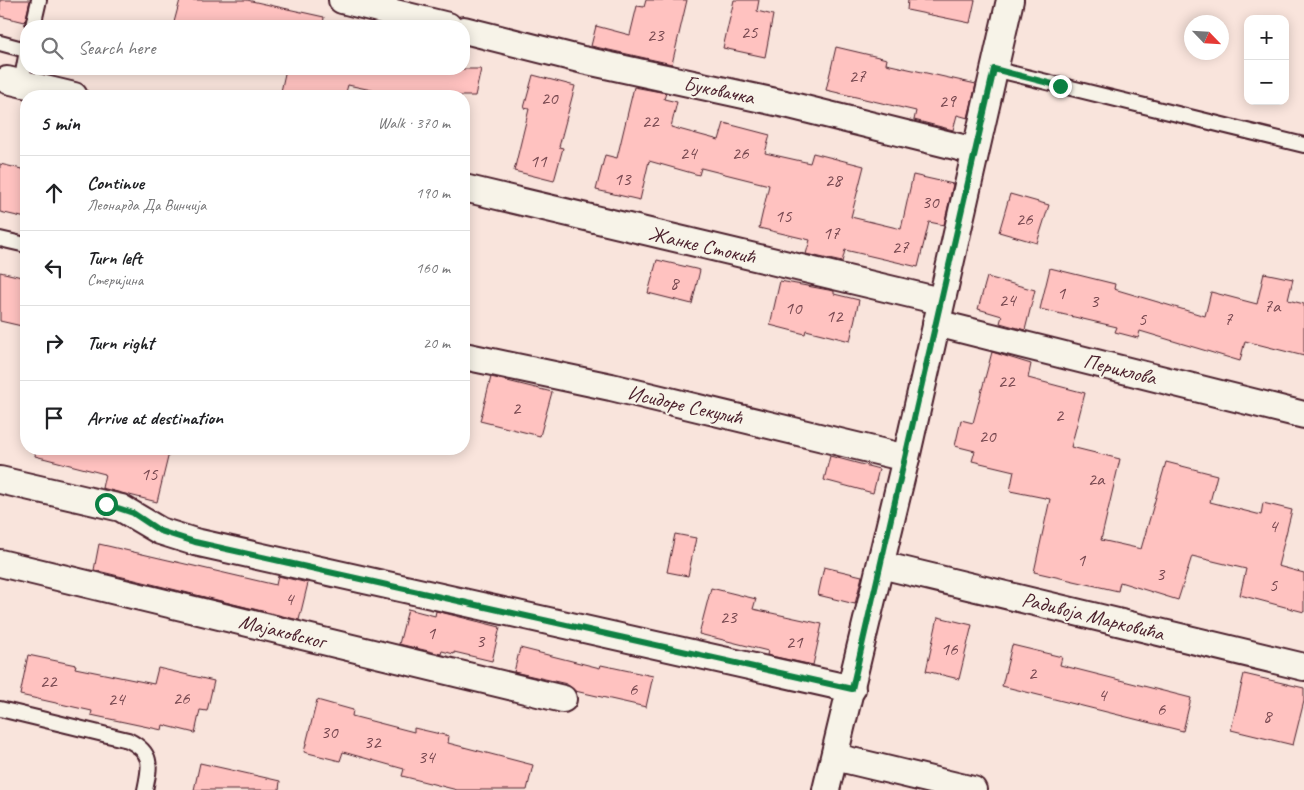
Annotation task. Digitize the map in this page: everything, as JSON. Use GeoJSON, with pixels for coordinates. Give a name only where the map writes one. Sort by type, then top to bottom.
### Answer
{"type":"FeatureCollection","features":[{"type":"Feature","properties":{"kind":"street"},"geometry":{"type":"LineString","coordinates":[[342,0],[424,20]]}},
{"type":"Feature","properties":{"kind":"street"},"geometry":{"type":"LineString","coordinates":[[826,790],[852,689],[906,458],[1010,0]]}},
{"type":"Feature","properties":{"kind":"street","name":"Буковачка"},"geometry":{"type":"LineString","coordinates":[[470,32],[583,60],[785,104],[975,151]]}},
{"type":"Feature","properties":{"kind":"street"},"geometry":{"type":"LineString","coordinates":[[14,82],[48,90]]}},
{"type":"Feature","properties":{"kind":"street","name":"Жанке Стокић"},"geometry":{"type":"LineString","coordinates":[[470,190],[938,312]]}},
{"type":"Feature","properties":{"kind":"street","name":"Периклова"},"geometry":{"type":"LineString","coordinates":[[938,312],[1304,414]]}},
{"type":"Feature","properties":{"kind":"street","name":"Исидоре Секулић"},"geometry":{"type":"LineString","coordinates":[[470,357],[611,388],[906,458]]}},
{"type":"Feature","properties":{"kind":"street"},"geometry":{"type":"LineString","coordinates":[[0,480],[121,508],[160,531],[195,542],[852,689]]}},
{"type":"Feature","properties":{"kind":"street","name":"Мајаковског"},"geometry":{"type":"LineString","coordinates":[[0,563],[564,699]]}},
{"type":"Feature","properties":{"kind":"street","name":"Радивоја Марковића"},"geometry":{"type":"LineString","coordinates":[[881,565],[1304,667]]}},
{"type":"Feature","properties":{"kind":"street"},"geometry":{"type":"LineString","coordinates":[[835,757],[973,790]]}},
{"type":"Feature","properties":{"kind":"lane"},"geometry":{"type":"LineString","coordinates":[[34,20],[39,0]]}},
{"type":"Feature","properties":{"kind":"lane"},"geometry":{"type":"LineString","coordinates":[[0,43],[20,48]]}},
{"type":"Feature","properties":{"kind":"lane"},"geometry":{"type":"LineString","coordinates":[[14,82],[20,69]]}},
{"type":"Feature","properties":{"kind":"lane"},"geometry":{"type":"LineString","coordinates":[[994,69],[1304,145]]}},
{"type":"Feature","properties":{"kind":"lane"},"geometry":{"type":"LineString","coordinates":[[0,239],[20,244]]}},
{"type":"Feature","properties":{"kind":"lane"},"geometry":{"type":"LineString","coordinates":[[0,709],[128,740],[137,744],[148,757],[150,766],[145,790]]}},
{"type":"Feature","properties":{"kind":"building"},"geometry":{"type":"Polygon","coordinates":[[[0,0],[30,0],[25,20],[20,21],[0,16],[0,0]]]}},
{"type":"Feature","properties":{"kind":"building"},"geometry":{"type":"Polygon","coordinates":[[[180,0],[247,0],[324,17],[324,20],[175,20],[180,0]]]}},
{"type":"Feature","properties":{"kind":"building"},"geometry":{"type":"Polygon","coordinates":[[[646,0],[687,0],[672,64],[591,46],[596,26],[630,35],[637,6],[644,7],[646,0]]]}},
{"type":"Feature","properties":{"kind":"building"},"geometry":{"type":"Polygon","coordinates":[[[734,0],[759,0],[757,11],[773,15],[765,57],[723,48],[734,0]]]}},
{"type":"Feature","properties":{"kind":"building"},"geometry":{"type":"Polygon","coordinates":[[[908,0],[975,0],[970,23],[907,10],[908,0]]]}},
{"type":"Feature","properties":{"kind":"building"},"geometry":{"type":"Polygon","coordinates":[[[836,47],[887,59],[886,64],[976,84],[968,118],[957,115],[953,130],[914,120],[916,111],[826,90],[836,47]]]}},
{"type":"Feature","properties":{"kind":"building"},"geometry":{"type":"Polygon","coordinates":[[[470,69],[481,69],[475,96],[470,96],[470,90],[371,90],[348,85],[347,90],[281,90],[285,75],[470,75],[470,69]]]}},
{"type":"Feature","properties":{"kind":"building"},"geometry":{"type":"Polygon","coordinates":[[[533,75],[575,86],[559,147],[563,148],[554,181],[514,171],[529,109],[524,108],[533,75]]]}},
{"type":"Feature","properties":{"kind":"building"},"geometry":{"type":"Polygon","coordinates":[[[634,87],[666,93],[664,99],[677,102],[671,127],[719,140],[724,123],[770,135],[765,153],[810,163],[813,153],[864,166],[851,217],[901,229],[913,175],[953,184],[944,225],[929,222],[918,267],[845,250],[842,262],[806,254],[810,240],[759,228],[769,185],[701,168],[699,175],[649,161],[640,200],[596,190],[605,155],[617,158],[634,87]]]}},
{"type":"Feature","properties":{"kind":"building"},"geometry":{"type":"Polygon","coordinates":[[[0,164],[20,169],[20,217],[0,212],[0,164]]]}},
{"type":"Feature","properties":{"kind":"building"},"geometry":{"type":"Polygon","coordinates":[[[1010,194],[1049,205],[1037,243],[999,232],[1010,194]]]}},
{"type":"Feature","properties":{"kind":"building"},"geometry":{"type":"Polygon","coordinates":[[[657,260],[700,270],[692,304],[648,293],[657,260]]]}},
{"type":"Feature","properties":{"kind":"building"},"geometry":{"type":"Polygon","coordinates":[[[1050,268],[1115,284],[1114,289],[1205,316],[1211,292],[1257,304],[1264,273],[1293,279],[1288,300],[1304,304],[1304,356],[1245,341],[1240,361],[1140,331],[1138,338],[1115,332],[1117,327],[1040,309],[1050,268]]]}},
{"type":"Feature","properties":{"kind":"building"},"geometry":{"type":"Polygon","coordinates":[[[0,272],[20,277],[20,326],[0,321],[0,272]]]}},
{"type":"Feature","properties":{"kind":"building"},"geometry":{"type":"Polygon","coordinates":[[[987,277],[1035,290],[1025,330],[1000,323],[1002,316],[978,309],[987,277]]]}},
{"type":"Feature","properties":{"kind":"building"},"geometry":{"type":"Polygon","coordinates":[[[780,281],[834,291],[834,294],[859,300],[850,341],[806,330],[805,334],[770,325],[780,281]]]}},
{"type":"Feature","properties":{"kind":"building"},"geometry":{"type":"Polygon","coordinates":[[[992,352],[1031,364],[1028,378],[1085,393],[1071,447],[1120,459],[1101,540],[1141,549],[1166,462],[1217,475],[1210,502],[1261,515],[1263,503],[1292,510],[1278,566],[1304,573],[1304,612],[1240,595],[1246,569],[1192,556],[1178,600],[1120,582],[1118,591],[1034,572],[1050,499],[1010,491],[1014,471],[972,461],[975,451],[955,446],[961,420],[973,423],[992,352]]]}},
{"type":"Feature","properties":{"kind":"building"},"geometry":{"type":"Polygon","coordinates":[[[491,377],[552,392],[540,436],[480,421],[491,377]]]}},
{"type":"Feature","properties":{"kind":"building"},"geometry":{"type":"Polygon","coordinates":[[[169,455],[157,502],[102,488],[105,474],[35,456],[169,455]]]}},
{"type":"Feature","properties":{"kind":"building"},"geometry":{"type":"Polygon","coordinates":[[[830,456],[879,469],[873,493],[824,480],[830,456]]]}},
{"type":"Feature","properties":{"kind":"building"},"geometry":{"type":"Polygon","coordinates":[[[675,534],[696,538],[688,576],[667,572],[675,534]]]}},
{"type":"Feature","properties":{"kind":"building"},"geometry":{"type":"Polygon","coordinates":[[[99,544],[276,585],[278,576],[308,583],[299,620],[94,570],[99,544]]]}},
{"type":"Feature","properties":{"kind":"building"},"geometry":{"type":"Polygon","coordinates":[[[824,567],[862,576],[855,604],[818,595],[824,567]]]}},
{"type":"Feature","properties":{"kind":"building"},"geometry":{"type":"Polygon","coordinates":[[[711,588],[756,599],[753,609],[822,624],[813,665],[767,655],[768,651],[699,634],[711,588]]]}},
{"type":"Feature","properties":{"kind":"building"},"geometry":{"type":"Polygon","coordinates":[[[408,609],[435,616],[436,611],[500,627],[492,661],[454,652],[454,654],[442,651],[441,654],[399,644],[408,609]]]}},
{"type":"Feature","properties":{"kind":"building"},"geometry":{"type":"Polygon","coordinates":[[[938,617],[972,625],[959,679],[926,671],[938,617]]]}},
{"type":"Feature","properties":{"kind":"building"},"geometry":{"type":"Polygon","coordinates":[[[1012,645],[1062,657],[1060,665],[1191,698],[1183,731],[1002,686],[1012,645]]]}},
{"type":"Feature","properties":{"kind":"building"},"geometry":{"type":"Polygon","coordinates":[[[520,648],[600,668],[601,665],[653,676],[646,707],[575,691],[567,684],[514,672],[520,648]]]}},
{"type":"Feature","properties":{"kind":"building"},"geometry":{"type":"Polygon","coordinates":[[[28,655],[76,665],[75,668],[154,684],[158,668],[214,681],[207,711],[200,710],[195,733],[163,725],[162,730],[91,715],[92,711],[20,695],[28,655]]]}},
{"type":"Feature","properties":{"kind":"building"},"geometry":{"type":"Polygon","coordinates":[[[1244,674],[1304,688],[1304,701],[1293,745],[1231,730],[1244,674]]]}},
{"type":"Feature","properties":{"kind":"building"},"geometry":{"type":"Polygon","coordinates":[[[317,700],[353,710],[352,716],[414,732],[414,728],[449,736],[448,743],[533,765],[527,790],[457,790],[402,776],[404,769],[343,752],[340,761],[304,752],[317,700]]]}},
{"type":"Feature","properties":{"kind":"building"},"geometry":{"type":"Polygon","coordinates":[[[200,763],[280,781],[279,790],[194,790],[200,763]]]}},
{"type":"Feature","properties":{"kind":"route"},"geometry":{"type":"LineString","coordinates":[[106,504],[133,513],[160,531],[195,542],[852,689],[994,69],[1060,86]]}}]}
